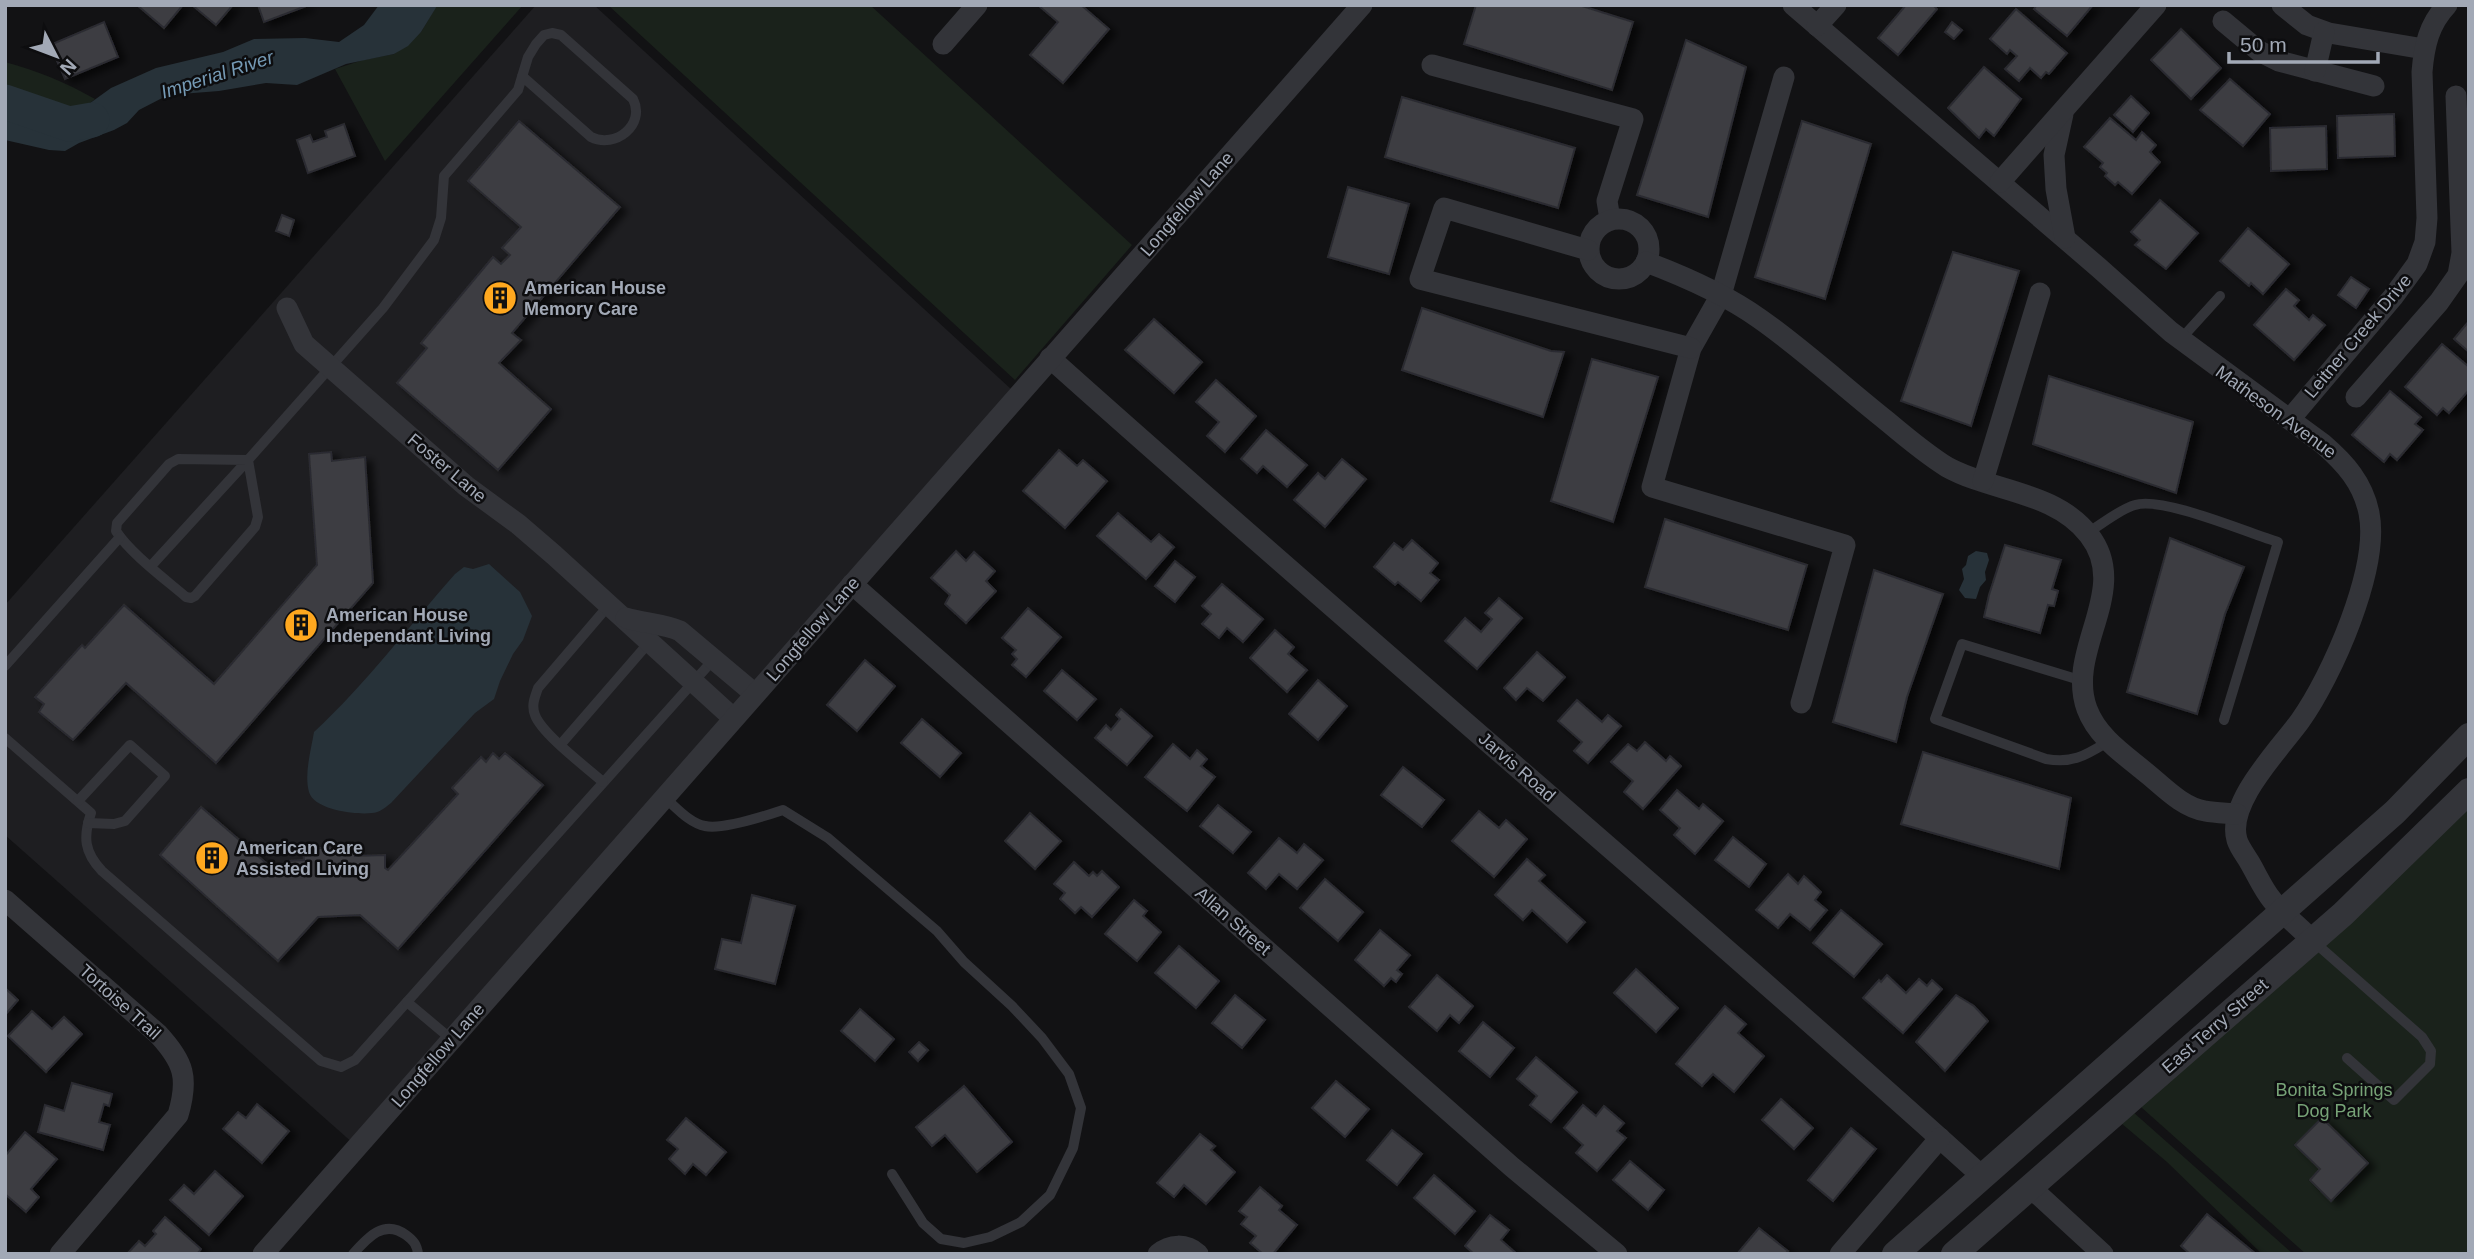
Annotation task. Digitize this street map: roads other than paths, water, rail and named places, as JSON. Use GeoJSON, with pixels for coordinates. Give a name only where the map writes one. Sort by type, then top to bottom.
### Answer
{"type":"FeatureCollection","features":[{"type":"Feature","properties":{"kind":"street"},"geometry":{"type":"LineString","coordinates":[[943,44],[977,5]]}},
{"type":"Feature","properties":{"kind":"street","name":"Longfellow Lane"},"geometry":{"type":"LineString","coordinates":[[263,1254],[1362,5]]}},
{"type":"Feature","properties":{"kind":"street","name":"Matheson Avenue"},"geometry":{"type":"LineString","coordinates":[[1793,5],[2180,340],[2290,419],[2344,462],[2360,485],[2369,511],[2371,554],[2352,617],[2331,665],[2302,718],[2247,792],[2236,814]]}},
{"type":"Feature","properties":{"kind":"street"},"geometry":{"type":"LineString","coordinates":[[1817,26],[1836,5]]}},
{"type":"Feature","properties":{"kind":"street"},"geometry":{"type":"LineString","coordinates":[[2000,182],[2156,5]]}},
{"type":"Feature","properties":{"kind":"street"},"geometry":{"type":"LineString","coordinates":[[2283,5],[2307,24],[2325,32],[2424,49]]}},
{"type":"Feature","properties":{"kind":"street","name":"Leitner Creek Drive"},"geometry":{"type":"LineString","coordinates":[[2290,419],[2393,298],[2417,264],[2425,242],[2427,218],[2422,72],[2424,49],[2430,29],[2447,5]]}},
{"type":"Feature","properties":{"kind":"street"},"geometry":{"type":"LineString","coordinates":[[2223,21],[2259,51],[2278,61],[2374,86]]}},
{"type":"Feature","properties":{"kind":"street"},"geometry":{"type":"LineString","coordinates":[[2315,71],[2325,32]]}},
{"type":"Feature","properties":{"kind":"street"},"geometry":{"type":"LineString","coordinates":[[1432,65],[1633,119],[1607,201],[1609,219]]}},
{"type":"Feature","properties":{"kind":"street"},"geometry":{"type":"LineString","coordinates":[[1784,77],[1721,295],[1691,348],[1652,487],[1845,545],[1801,704]]}},
{"type":"Feature","properties":{"kind":"street"},"geometry":{"type":"LineString","coordinates":[[2342,358],[2363,389],[2422,322],[2458,275],[2462,253],[2456,96]]}},
{"type":"Feature","properties":{"kind":"street"},"geometry":{"type":"LineString","coordinates":[[2063,112],[2054,155],[2064,238]]}},
{"type":"Feature","properties":{"kind":"street"},"geometry":{"type":"LineString","coordinates":[[1588,250],[1444,208],[1420,279],[1691,348]]}},
{"type":"Feature","properties":{"kind":"street"},"geometry":{"type":"LineString","coordinates":[[1609,219],[1629,220],[1645,233],[1648,242],[1646,262],[1632,276],[1613,279],[1595,269],[1588,250],[1593,231],[1609,219]]}},
{"type":"Feature","properties":{"kind":"street"},"geometry":{"type":"LineString","coordinates":[[1646,262],[1721,295],[1760,319],[1950,469],[2051,506],[2065,513],[2087,533],[2097,547],[2105,577],[2083,681],[2087,708],[2094,723],[2109,741],[2184,803],[2203,811],[2236,814],[2237,839],[2271,899],[2313,941]]}},
{"type":"Feature","properties":{"kind":"street"},"geometry":{"type":"LineString","coordinates":[[1983,481],[2040,293]]}},
{"type":"Feature","properties":{"kind":"street"},"geometry":{"type":"LineString","coordinates":[[2393,298],[2422,322]]}},
{"type":"Feature","properties":{"kind":"street","name":"Foster Lane"},"geometry":{"type":"LineString","coordinates":[[287,308],[304,344],[466,486],[518,524],[615,611],[656,634],[693,682],[733,718]]}},
{"type":"Feature","properties":{"kind":"street","name":"Jarvis Road"},"geometry":{"type":"LineString","coordinates":[[1050,358],[1223,513],[1697,924],[1983,1177]]}},
{"type":"Feature","properties":{"kind":"street","name":"Allan Street"},"geometry":{"type":"LineString","coordinates":[[852,584],[1512,1167],[1617,1254]]}},
{"type":"Feature","properties":{"kind":"street","name":"Foster Lane"},"geometry":{"type":"LineString","coordinates":[[656,634],[670,626],[680,631],[755,694]]}},
{"type":"Feature","properties":{"kind":"street"},"geometry":{"type":"LineString","coordinates":[[1895,1254],[2395,812],[2469,736]]}},
{"type":"Feature","properties":{"kind":"street","name":"East Terry Street"},"geometry":{"type":"LineString","coordinates":[[1954,1254],[2313,941],[2469,791]]}},
{"type":"Feature","properties":{"kind":"street","name":"Tortoise Trail"},"geometry":{"type":"LineString","coordinates":[[5,900],[158,1034],[173,1050],[183,1071],[184,1093],[178,1115],[60,1254]]}},
{"type":"Feature","properties":{"kind":"street"},"geometry":{"type":"LineString","coordinates":[[1840,1254],[1940,1138]]}},
{"type":"Feature","properties":{"kind":"street"},"geometry":{"type":"LineString","coordinates":[[2030,1187],[2094,1251]]}},
{"type":"Feature","properties":{"kind":"street"},"geometry":{"type":"LineString","coordinates":[[1158,1254],[1171,1247],[1183,1246],[1198,1254]]}},
{"type":"Feature","properties":{"kind":"lane"},"geometry":{"type":"LineString","coordinates":[[151,566],[383,308],[434,240],[441,218],[444,176],[518,90],[522,76],[528,57],[544,35],[561,35],[633,99],[637,107],[636,118],[622,135],[611,142],[601,142],[591,137],[522,76]]}},
{"type":"Feature","properties":{"kind":"lane"},"geometry":{"type":"LineString","coordinates":[[2180,340],[2220,296]]}},
{"type":"Feature","properties":{"kind":"lane"},"geometry":{"type":"LineString","coordinates":[[178,459],[248,460],[258,517],[255,527],[195,596],[186,597],[120,537],[116,531],[117,523],[169,464],[178,459]]}},
{"type":"Feature","properties":{"kind":"lane"},"geometry":{"type":"LineString","coordinates":[[2087,533],[2135,505],[2148,504],[2170,507],[2278,542],[2224,720]]}},
{"type":"Feature","properties":{"kind":"lane"},"geometry":{"type":"LineString","coordinates":[[5,666],[120,537]]}},
{"type":"Feature","properties":{"kind":"lane"},"geometry":{"type":"LineString","coordinates":[[603,782],[542,728],[534,715],[533,702],[538,688],[615,611]]}},
{"type":"Feature","properties":{"kind":"lane"},"geometry":{"type":"LineString","coordinates":[[561,744],[656,634]]}},
{"type":"Feature","properties":{"kind":"lane"},"geometry":{"type":"LineString","coordinates":[[2083,681],[1962,644],[1935,719],[2046,759],[2063,762],[2086,755],[2109,741]]}},
{"type":"Feature","properties":{"kind":"lane"},"geometry":{"type":"LineString","coordinates":[[5,738],[91,813],[85,829],[90,859],[321,1061],[341,1067],[349,1065],[407,1002],[714,659]]}},
{"type":"Feature","properties":{"kind":"lane"},"geometry":{"type":"LineString","coordinates":[[78,801],[130,744],[165,776],[125,821],[114,824],[88,823]]}},
{"type":"Feature","properties":{"kind":"lane"},"geometry":{"type":"LineString","coordinates":[[664,797],[688,818],[706,827],[732,824],[783,810],[828,838],[937,931],[964,962],[1027,1022],[1069,1074],[1081,1108],[1073,1148],[1050,1195],[1021,1222],[990,1237],[964,1243],[941,1239],[923,1223],[892,1174]]}},
{"type":"Feature","properties":{"kind":"lane"},"geometry":{"type":"LineString","coordinates":[[2313,941],[2422,1037],[2431,1051],[2430,1064],[2394,1100],[2347,1058]]}},
{"type":"Feature","properties":{"kind":"lane"},"geometry":{"type":"LineString","coordinates":[[407,1002],[451,1040]]}},
{"type":"Feature","properties":{"kind":"lane"},"geometry":{"type":"LineString","coordinates":[[353,1254],[370,1234],[386,1228],[397,1229],[408,1236],[417,1244],[418,1254]]}},
{"type":"Feature","properties":{"kind":"water"},"geometry":{"type":"Polygon","coordinates":[[[379,5],[437,6],[421,32],[408,46],[394,54],[346,64],[297,85],[266,83],[219,91],[168,95],[139,110],[127,123],[65,151],[5,140],[5,111],[18,119],[49,117],[63,109],[86,106],[111,88],[156,68],[223,52],[254,39],[305,38],[339,42],[364,25],[379,5]]]}},
{"type":"Feature","properties":{"kind":"water"},"geometry":{"type":"Polygon","coordinates":[[[1976,551],[1987,553],[1989,560],[1985,572],[1986,580],[1976,599],[1965,598],[1959,590],[1964,579],[1962,569],[1968,556],[1976,551]]]}},
{"type":"Feature","properties":{"kind":"water"},"geometry":{"type":"Polygon","coordinates":[[[489,564],[520,592],[532,616],[494,699],[475,713],[382,810],[375,813],[356,813],[336,810],[312,798],[307,778],[314,732],[369,675],[455,574],[464,567],[473,569],[489,564]]]}},
{"type":"Feature","properties":{"kind":"waterway","name":"Imperial River"},"geometry":{"type":"LineString","coordinates":[[5,102],[69,124],[92,120]]}},
{"type":"Feature","properties":{"kind":"place","name":"American House Memory Care"},"geometry":{"type":"Point","coordinates":[500,298]}},
{"type":"Feature","properties":{"kind":"place","name":"American House Independant Living"},"geometry":{"type":"Point","coordinates":[301,625]}},
{"type":"Feature","properties":{"kind":"place","name":"American Care Assisted Living"},"geometry":{"type":"Point","coordinates":[212,858]}},
{"type":"Feature","properties":{"kind":"park label","name":"Bonita Springs Dog Park"},"geometry":{"type":"Point","coordinates":[2334,1100]}}]}
